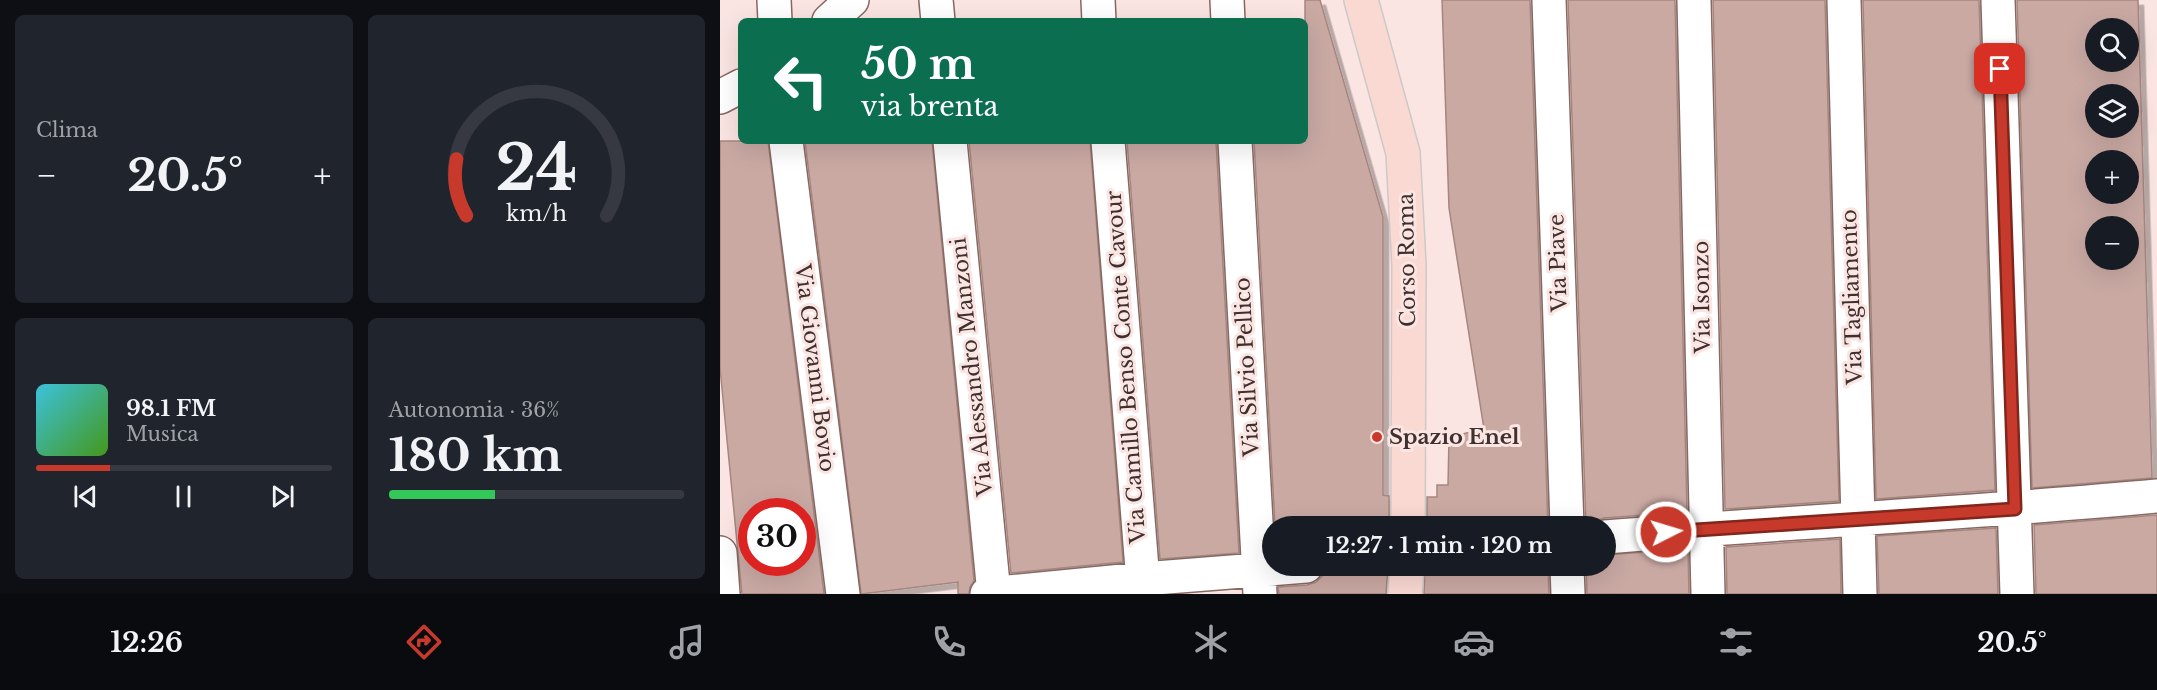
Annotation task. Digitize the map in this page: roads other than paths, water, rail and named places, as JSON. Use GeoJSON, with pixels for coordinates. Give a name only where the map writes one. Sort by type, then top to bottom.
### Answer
{"type":"FeatureCollection","features":[{"type":"Feature","properties":{"kind":"main road","name":"Corso Roma"},"geometry":{"type":"LineString","coordinates":[[1361,0],[1403,153],[1409,265],[1408,516]]}},
{"type":"Feature","properties":{"kind":"main road"},"geometry":{"type":"LineString","coordinates":[[1405,594],[1406,576]]}},
{"type":"Feature","properties":{"kind":"street"},"geometry":{"type":"LineString","coordinates":[[774,0],[775,18]]}},
{"type":"Feature","properties":{"kind":"street"},"geometry":{"type":"LineString","coordinates":[[832,18],[852,0]]}},
{"type":"Feature","properties":{"kind":"street"},"geometry":{"type":"LineString","coordinates":[[936,0],[938,18]]}},
{"type":"Feature","properties":{"kind":"street"},"geometry":{"type":"LineString","coordinates":[[1098,0],[1099,18]]}},
{"type":"Feature","properties":{"kind":"street"},"geometry":{"type":"LineString","coordinates":[[1227,0],[1228,18]]}},
{"type":"Feature","properties":{"kind":"street","name":"Via Piave"},"geometry":{"type":"LineString","coordinates":[[1549,0],[1566,516]]}},
{"type":"Feature","properties":{"kind":"street","name":"Via Isonzo"},"geometry":{"type":"LineString","coordinates":[[1694,0],[1708,594]]}},
{"type":"Feature","properties":{"kind":"street","name":"Via Tagliamento"},"geometry":{"type":"LineString","coordinates":[[1844,0],[1860,594]]}},
{"type":"Feature","properties":{"kind":"street"},"geometry":{"type":"LineString","coordinates":[[1998,0],[2017,594]]}},
{"type":"Feature","properties":{"kind":"street"},"geometry":{"type":"LineString","coordinates":[[720,97],[738,88]]}},
{"type":"Feature","properties":{"kind":"street","name":"Via Giovanni Bovio"},"geometry":{"type":"LineString","coordinates":[[786,144],[843,594]]}},
{"type":"Feature","properties":{"kind":"street","name":"Via Alessandro Manzoni"},"geometry":{"type":"LineString","coordinates":[[950,144],[994,594]]}},
{"type":"Feature","properties":{"kind":"street","name":"Via Camillo Benso Conte Cavour"},"geometry":{"type":"LineString","coordinates":[[1108,144],[1143,586]]}},
{"type":"Feature","properties":{"kind":"street","name":"Via Silvio Pellico"},"geometry":{"type":"LineString","coordinates":[[1235,144],[1259,582]]}},
{"type":"Feature","properties":{"kind":"street"},"geometry":{"type":"LineString","coordinates":[[1616,536],[2015,509],[2157,496]]}},
{"type":"Feature","properties":{"kind":"street"},"geometry":{"type":"LineString","coordinates":[[720,553],[723,594]]}},
{"type":"Feature","properties":{"kind":"street"},"geometry":{"type":"LineString","coordinates":[[987,594],[1259,582],[1277,576]]}},
{"type":"Feature","properties":{"kind":"street"},"geometry":{"type":"LineString","coordinates":[[1567,576],[1568,594]]}},
{"type":"Feature","properties":{"kind":"place","name":"Spazio Enel"},"geometry":{"type":"Point","coordinates":[1377,437]}}]}
